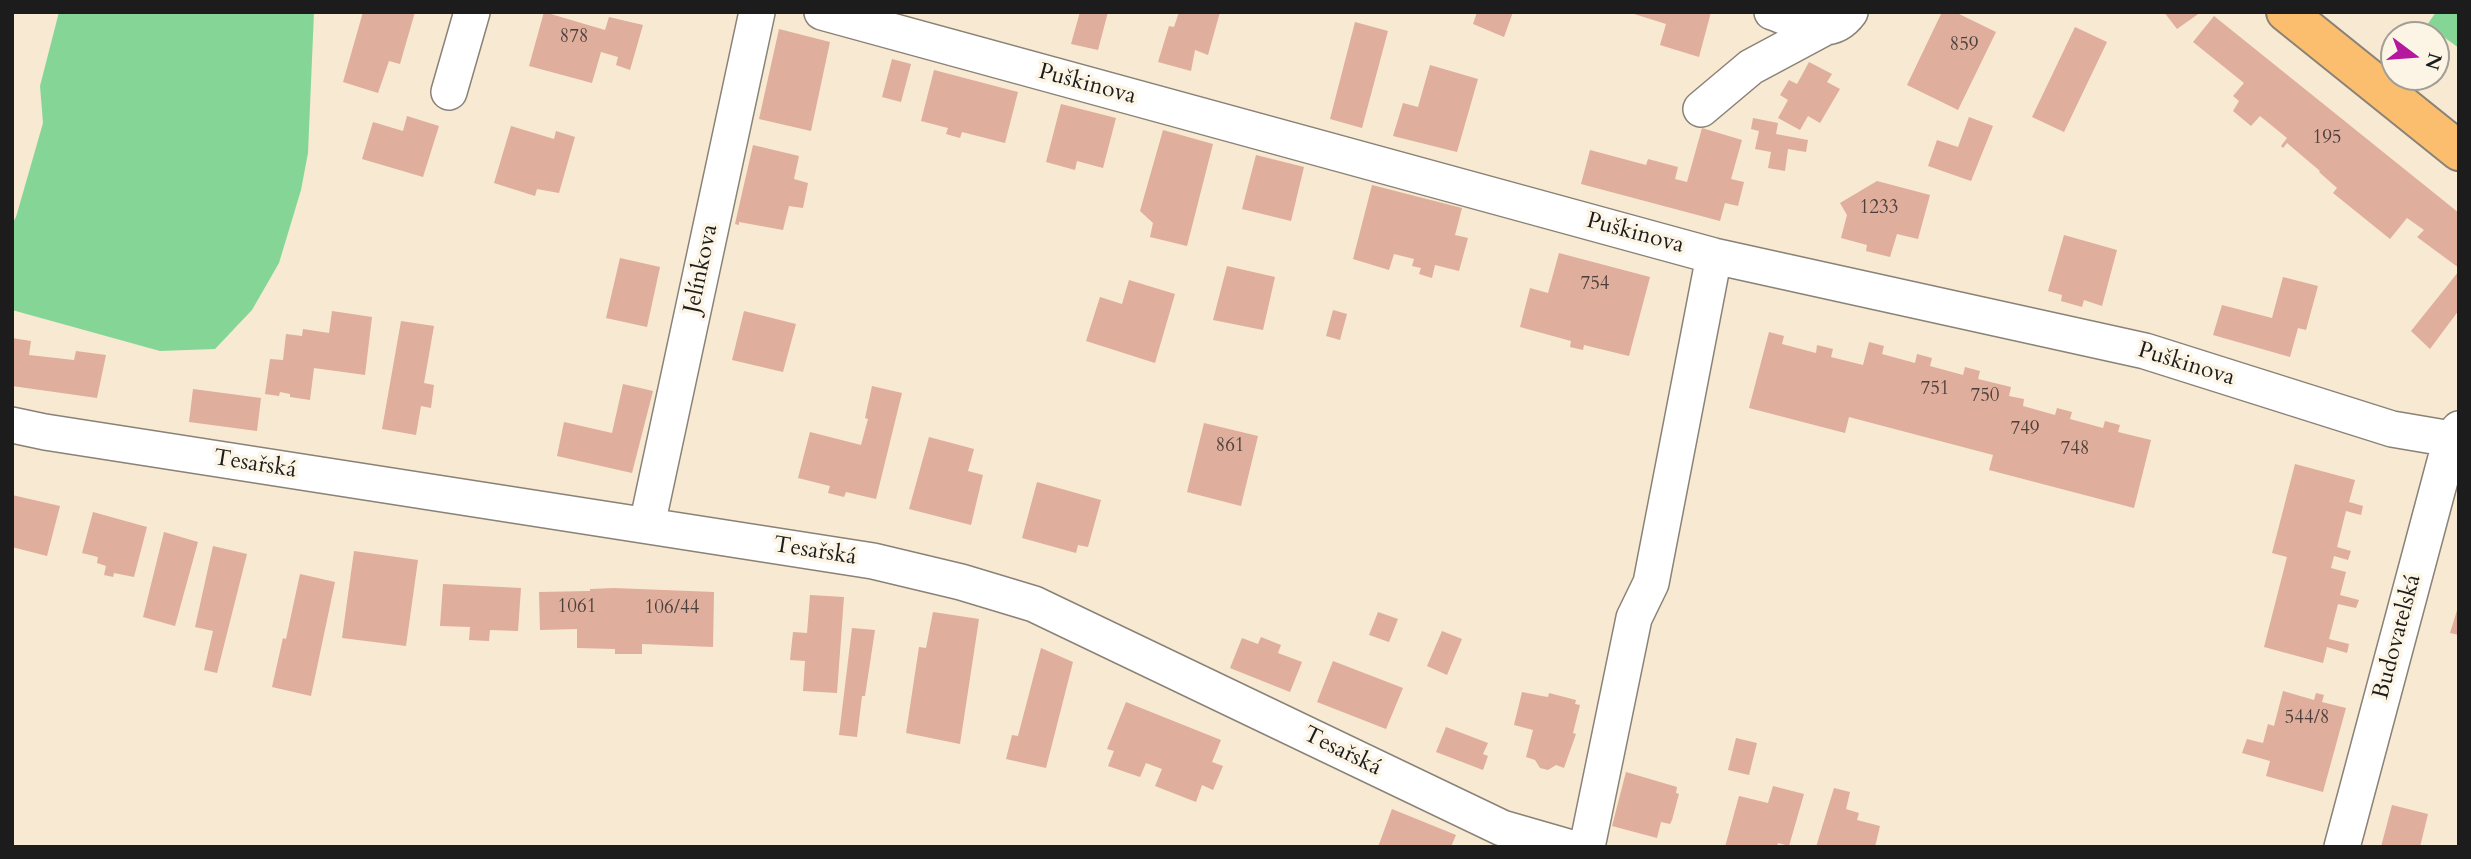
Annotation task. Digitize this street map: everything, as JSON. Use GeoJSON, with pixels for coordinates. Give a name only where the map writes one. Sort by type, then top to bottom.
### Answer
{"type":"FeatureCollection","features":[{"type":"Feature","properties":{"kind":"main road"},"geometry":{"type":"LineString","coordinates":[[2286,12],[2459,151]]}},
{"type":"Feature","properties":{"kind":"street"},"geometry":{"type":"LineString","coordinates":[[449,92],[472,12]]}},
{"type":"Feature","properties":{"kind":"street","name":"Jelínkova"},"geometry":{"type":"LineString","coordinates":[[647,525],[757,12]]}},
{"type":"Feature","properties":{"kind":"street","name":"Puškinova"},"geometry":{"type":"LineString","coordinates":[[822,12],[1714,256],[2145,351],[2392,429],[2455,434]]}},
{"type":"Feature","properties":{"kind":"street"},"geometry":{"type":"LineString","coordinates":[[1772,12],[1836,21]]}},
{"type":"Feature","properties":{"kind":"street"},"geometry":{"type":"LineString","coordinates":[[1701,109],[1751,67],[1836,21]]}},
{"type":"Feature","properties":{"kind":"street"},"geometry":{"type":"LineString","coordinates":[[1587,847],[1634,618],[1651,583],[1714,256]]}},
{"type":"Feature","properties":{"kind":"street","name":"Tesařská"},"geometry":{"type":"LineString","coordinates":[[12,425],[873,561],[961,582],[1034,604],[1502,828],[1568,847]]}},
{"type":"Feature","properties":{"kind":"street","name":"Budovatelská"},"geometry":{"type":"LineString","coordinates":[[2343,847],[2455,434]]}},
{"type":"Feature","properties":{"kind":"green space"},"geometry":{"type":"Polygon","coordinates":[[[59,12],[314,12],[308,153],[301,190],[279,263],[252,310],[215,349],[160,351],[12,310],[12,224],[43,123],[40,86],[59,12]]]}},
{"type":"Feature","properties":{"kind":"green space"},"geometry":{"type":"Polygon","coordinates":[[[2436,12],[2459,12],[2459,48],[2450,42],[2450,21],[2430,21],[2436,12]]]}},
{"type":"Feature","properties":{"kind":"building"},"geometry":{"type":"Polygon","coordinates":[[[363,12],[415,12],[400,64],[389,61],[378,93],[343,82],[363,12]]]}},
{"type":"Feature","properties":{"kind":"building"},"geometry":{"type":"Polygon","coordinates":[[[544,12],[605,30],[609,17],[643,25],[630,70],[616,65],[618,57],[601,52],[592,83],[529,66],[544,12]]]}},
{"type":"Feature","properties":{"kind":"building"},"geometry":{"type":"Polygon","coordinates":[[[1080,12],[1108,12],[1098,50],[1071,44],[1080,12]]]}},
{"type":"Feature","properties":{"kind":"building"},"geometry":{"type":"Polygon","coordinates":[[[1179,12],[1220,12],[1208,55],[1195,50],[1191,71],[1158,62],[1169,26],[1174,27],[1179,12]]]}},
{"type":"Feature","properties":{"kind":"building"},"geometry":{"type":"Polygon","coordinates":[[[1477,12],[1513,12],[1504,37],[1473,24],[1477,12]]]}},
{"type":"Feature","properties":{"kind":"building"},"geometry":{"type":"Polygon","coordinates":[[[1711,12],[1699,57],[1660,45],[1666,24],[1631,13],[1711,12]]]}},
{"type":"Feature","properties":{"kind":"building"},"geometry":{"type":"Polygon","coordinates":[[[1942,12],[1955,12],[1996,32],[1958,110],[1907,85],[1942,12]]]}},
{"type":"Feature","properties":{"kind":"building"},"geometry":{"type":"Polygon","coordinates":[[[2164,12],[2201,12],[2177,29],[2164,12]]]}},
{"type":"Feature","properties":{"kind":"building"},"geometry":{"type":"Polygon","coordinates":[[[2214,16],[2459,213],[2459,268],[2417,237],[2424,230],[2407,218],[2390,239],[2333,193],[2337,188],[2320,171],[2287,143],[2283,148],[2281,146],[2287,138],[2260,116],[2251,126],[2233,111],[2239,101],[2233,96],[2244,83],[2193,42],[2214,16]]]}},
{"type":"Feature","properties":{"kind":"building"},"geometry":{"type":"Polygon","coordinates":[[[1355,22],[1388,31],[1362,128],[1330,119],[1355,22]]]}},
{"type":"Feature","properties":{"kind":"building"},"geometry":{"type":"Polygon","coordinates":[[[2075,27],[2107,42],[2064,132],[2032,117],[2075,27]]]}},
{"type":"Feature","properties":{"kind":"building"},"geometry":{"type":"Polygon","coordinates":[[[779,29],[830,42],[811,131],[759,119],[779,29]]]}},
{"type":"Feature","properties":{"kind":"building"},"geometry":{"type":"Polygon","coordinates":[[[892,59],[911,64],[901,102],[882,97],[892,59]]]}},
{"type":"Feature","properties":{"kind":"building"},"geometry":{"type":"Polygon","coordinates":[[[1809,62],[1832,74],[1827,82],[1840,89],[1820,123],[1808,116],[1800,130],[1778,118],[1788,100],[1780,95],[1789,80],[1797,84],[1809,62]]]}},
{"type":"Feature","properties":{"kind":"building"},"geometry":{"type":"Polygon","coordinates":[[[1430,65],[1478,79],[1457,152],[1393,136],[1403,103],[1418,107],[1430,65]]]}},
{"type":"Feature","properties":{"kind":"building"},"geometry":{"type":"Polygon","coordinates":[[[934,70],[1018,92],[1005,143],[962,132],[960,138],[946,134],[948,128],[921,121],[934,70]]]}},
{"type":"Feature","properties":{"kind":"building"},"geometry":{"type":"Polygon","coordinates":[[[1061,104],[1116,118],[1103,168],[1077,161],[1075,170],[1046,162],[1061,104]]]}},
{"type":"Feature","properties":{"kind":"building"},"geometry":{"type":"Polygon","coordinates":[[[407,116],[439,126],[423,177],[362,159],[373,122],[403,131],[407,116]]]}},
{"type":"Feature","properties":{"kind":"building"},"geometry":{"type":"Polygon","coordinates":[[[1969,117],[1993,126],[1971,181],[1928,166],[1937,140],[1958,147],[1969,117]]]}},
{"type":"Feature","properties":{"kind":"building"},"geometry":{"type":"Polygon","coordinates":[[[1753,118],[1778,123],[1776,134],[1808,140],[1806,152],[1788,149],[1785,171],[1768,168],[1771,152],[1755,149],[1759,131],[1751,129],[1753,118]]]}},
{"type":"Feature","properties":{"kind":"building"},"geometry":{"type":"Polygon","coordinates":[[[511,126],[554,139],[556,131],[575,137],[559,193],[537,189],[535,196],[494,183],[511,126]]]}},
{"type":"Feature","properties":{"kind":"building"},"geometry":{"type":"Polygon","coordinates":[[[1702,128],[1742,140],[1731,179],[1744,182],[1738,206],[1725,203],[1720,221],[1581,184],[1590,150],[1646,165],[1648,159],[1678,167],[1675,179],[1687,182],[1702,128]]]}},
{"type":"Feature","properties":{"kind":"building"},"geometry":{"type":"Polygon","coordinates":[[[1163,130],[1213,144],[1187,246],[1150,237],[1153,223],[1140,211],[1163,130]]]}},
{"type":"Feature","properties":{"kind":"building"},"geometry":{"type":"Polygon","coordinates":[[[753,145],[799,156],[794,179],[808,183],[803,208],[789,206],[783,230],[739,222],[739,225],[735,224],[753,145]]]}},
{"type":"Feature","properties":{"kind":"building"},"geometry":{"type":"Polygon","coordinates":[[[1256,155],[1304,167],[1291,221],[1242,209],[1256,155]]]}},
{"type":"Feature","properties":{"kind":"building"},"geometry":{"type":"Polygon","coordinates":[[[1877,181],[1930,195],[1918,239],[1897,234],[1890,257],[1866,251],[1867,245],[1841,238],[1847,215],[1840,203],[1877,181]]]}},
{"type":"Feature","properties":{"kind":"building"},"geometry":{"type":"Polygon","coordinates":[[[1372,185],[1462,208],[1455,235],[1468,238],[1459,271],[1435,265],[1432,278],[1419,274],[1421,268],[1412,266],[1414,259],[1394,254],[1389,270],[1353,259],[1372,185]]]}},
{"type":"Feature","properties":{"kind":"building"},"geometry":{"type":"Polygon","coordinates":[[[2064,235],[2117,250],[2102,306],[2084,300],[2082,307],[2061,301],[2062,295],[2048,291],[2064,235]]]}},
{"type":"Feature","properties":{"kind":"building"},"geometry":{"type":"Polygon","coordinates":[[[1559,253],[1650,277],[1629,356],[1584,345],[1583,350],[1570,347],[1571,341],[1520,327],[1530,288],[1548,293],[1559,253]]]}},
{"type":"Feature","properties":{"kind":"building"},"geometry":{"type":"Polygon","coordinates":[[[620,258],[660,267],[647,327],[606,318],[620,258]]]}},
{"type":"Feature","properties":{"kind":"building"},"geometry":{"type":"Polygon","coordinates":[[[1227,266],[1275,277],[1263,330],[1213,320],[1227,266]]]}},
{"type":"Feature","properties":{"kind":"building"},"geometry":{"type":"Polygon","coordinates":[[[2459,271],[2459,310],[2430,349],[2411,331],[2459,271]]]}},
{"type":"Feature","properties":{"kind":"building"},"geometry":{"type":"Polygon","coordinates":[[[2283,277],[2318,286],[2306,330],[2298,328],[2290,357],[2213,335],[2222,305],[2272,318],[2283,277]]]}},
{"type":"Feature","properties":{"kind":"building"},"geometry":{"type":"Polygon","coordinates":[[[1129,280],[1175,294],[1155,363],[1086,341],[1100,297],[1122,304],[1129,280]]]}},
{"type":"Feature","properties":{"kind":"building"},"geometry":{"type":"Polygon","coordinates":[[[1333,310],[1347,314],[1340,340],[1326,336],[1333,310]]]}},
{"type":"Feature","properties":{"kind":"building"},"geometry":{"type":"Polygon","coordinates":[[[332,311],[372,317],[365,375],[314,368],[310,400],[290,397],[290,394],[280,392],[279,396],[265,394],[270,359],[283,360],[286,334],[302,336],[303,329],[329,333],[332,311]]]}},
{"type":"Feature","properties":{"kind":"building"},"geometry":{"type":"Polygon","coordinates":[[[744,311],[796,324],[783,372],[732,360],[744,311]]]}},
{"type":"Feature","properties":{"kind":"building"},"geometry":{"type":"Polygon","coordinates":[[[401,321],[434,326],[424,383],[434,385],[431,408],[421,406],[416,435],[382,429],[401,321]]]}},
{"type":"Feature","properties":{"kind":"building"},"geometry":{"type":"Polygon","coordinates":[[[1769,332],[1784,336],[1782,344],[1816,353],[1817,345],[1833,349],[1831,357],[1863,365],[1869,342],[1884,346],[1882,354],[1915,363],[1917,354],[1932,358],[1930,366],[1963,375],[1965,367],[1980,371],[1978,379],[2011,387],[2009,396],[2024,399],[2023,406],[2055,415],[2057,408],[2072,412],[2070,419],[2103,428],[2105,421],[2120,425],[2118,432],[2151,440],[2134,508],[1989,470],[1993,455],[1849,417],[1845,433],[1749,408],[1769,332]]]}},
{"type":"Feature","properties":{"kind":"building"},"geometry":{"type":"Polygon","coordinates":[[[12,338],[31,341],[29,355],[74,360],[76,351],[106,355],[97,398],[12,386],[12,338]]]}},
{"type":"Feature","properties":{"kind":"building"},"geometry":{"type":"Polygon","coordinates":[[[623,384],[653,391],[632,473],[557,456],[564,422],[612,433],[623,384]]]}},
{"type":"Feature","properties":{"kind":"building"},"geometry":{"type":"Polygon","coordinates":[[[872,386],[902,393],[876,499],[846,492],[844,497],[828,493],[830,486],[798,478],[810,432],[861,445],[868,419],[865,418],[872,386]]]}},
{"type":"Feature","properties":{"kind":"building"},"geometry":{"type":"Polygon","coordinates":[[[193,389],[261,398],[257,431],[189,422],[193,389]]]}},
{"type":"Feature","properties":{"kind":"building"},"geometry":{"type":"Polygon","coordinates":[[[1204,423],[1258,436],[1241,506],[1187,492],[1204,423]]]}},
{"type":"Feature","properties":{"kind":"building"},"geometry":{"type":"Polygon","coordinates":[[[929,437],[974,449],[968,471],[983,475],[971,525],[909,509],[929,437]]]}},
{"type":"Feature","properties":{"kind":"building"},"geometry":{"type":"Polygon","coordinates":[[[2295,464],[2355,480],[2349,502],[2363,506],[2361,515],[2346,511],[2337,547],[2351,551],[2348,560],[2334,556],[2331,568],[2346,572],[2340,595],[2359,600],[2356,608],[2338,604],[2329,639],[2349,644],[2347,653],[2327,647],[2323,663],[2264,647],[2287,557],[2272,553],[2295,464]]]}},
{"type":"Feature","properties":{"kind":"building"},"geometry":{"type":"Polygon","coordinates":[[[1037,482],[1101,500],[1088,547],[1078,545],[1076,553],[1022,538],[1037,482]]]}},
{"type":"Feature","properties":{"kind":"building"},"geometry":{"type":"Polygon","coordinates":[[[12,495],[60,506],[47,556],[12,547],[12,495]]]}},
{"type":"Feature","properties":{"kind":"building"},"geometry":{"type":"Polygon","coordinates":[[[93,512],[147,527],[134,577],[114,573],[113,577],[104,575],[106,566],[97,563],[98,557],[82,553],[93,512]]]}},
{"type":"Feature","properties":{"kind":"building"},"geometry":{"type":"Polygon","coordinates":[[[164,532],[198,542],[175,626],[143,617],[164,532]]]}},
{"type":"Feature","properties":{"kind":"building"},"geometry":{"type":"Polygon","coordinates":[[[213,546],[247,554],[217,673],[204,670],[213,631],[195,627],[213,546]]]}},
{"type":"Feature","properties":{"kind":"building"},"geometry":{"type":"Polygon","coordinates":[[[354,551],[418,560],[406,646],[342,638],[354,551]]]}},
{"type":"Feature","properties":{"kind":"building"},"geometry":{"type":"Polygon","coordinates":[[[300,574],[335,582],[311,696],[272,687],[300,574]]]}},
{"type":"Feature","properties":{"kind":"building"},"geometry":{"type":"Polygon","coordinates":[[[443,584],[521,588],[518,631],[490,630],[489,641],[469,640],[470,627],[440,626],[443,584]]]}},
{"type":"Feature","properties":{"kind":"building"},"geometry":{"type":"Polygon","coordinates":[[[614,588],[714,592],[713,647],[642,644],[642,654],[615,654],[615,649],[577,648],[577,629],[540,630],[539,592],[614,588]]]}},
{"type":"Feature","properties":{"kind":"building"},"geometry":{"type":"Polygon","coordinates":[[[810,595],[844,597],[837,693],[803,691],[805,661],[790,660],[793,632],[807,633],[810,595]]]}},
{"type":"Feature","properties":{"kind":"building"},"geometry":{"type":"Polygon","coordinates":[[[2459,604],[2459,635],[2450,633],[2459,604]]]}},
{"type":"Feature","properties":{"kind":"building"},"geometry":{"type":"Polygon","coordinates":[[[933,612],[979,619],[960,744],[906,733],[919,647],[926,648],[933,612]]]}},
{"type":"Feature","properties":{"kind":"building"},"geometry":{"type":"Polygon","coordinates":[[[1378,612],[1398,619],[1389,642],[1369,635],[1378,612]]]}},
{"type":"Feature","properties":{"kind":"building"},"geometry":{"type":"Polygon","coordinates":[[[852,628],[875,630],[857,737],[839,735],[852,628]]]}},
{"type":"Feature","properties":{"kind":"building"},"geometry":{"type":"Polygon","coordinates":[[[1442,631],[1462,639],[1447,675],[1427,666],[1442,631]]]}},
{"type":"Feature","properties":{"kind":"building"},"geometry":{"type":"Polygon","coordinates":[[[1261,637],[1281,645],[1278,653],[1302,662],[1290,692],[1230,668],[1242,638],[1258,644],[1261,637]]]}},
{"type":"Feature","properties":{"kind":"building"},"geometry":{"type":"Polygon","coordinates":[[[1041,648],[1073,662],[1046,768],[1006,759],[1012,735],[1018,736],[1041,648]]]}},
{"type":"Feature","properties":{"kind":"building"},"geometry":{"type":"Polygon","coordinates":[[[1333,661],[1403,688],[1386,729],[1317,702],[1333,661]]]}},
{"type":"Feature","properties":{"kind":"building"},"geometry":{"type":"Polygon","coordinates":[[[2283,691],[2314,700],[2316,693],[2324,695],[2322,702],[2346,708],[2323,792],[2266,776],[2270,761],[2242,753],[2247,739],[2263,743],[2268,724],[2274,726],[2283,691]]]}},
{"type":"Feature","properties":{"kind":"building"},"geometry":{"type":"Polygon","coordinates":[[[1522,692],[1548,697],[1549,693],[1576,700],[1575,704],[1580,705],[1573,733],[1576,734],[1564,768],[1556,765],[1548,770],[1540,768],[1535,760],[1526,757],[1533,730],[1514,725],[1522,692]]]}},
{"type":"Feature","properties":{"kind":"building"},"geometry":{"type":"Polygon","coordinates":[[[1126,702],[1221,740],[1212,762],[1223,766],[1213,790],[1202,785],[1196,802],[1155,786],[1162,769],[1146,763],[1140,777],[1108,766],[1114,751],[1107,749],[1126,702]]]}},
{"type":"Feature","properties":{"kind":"building"},"geometry":{"type":"Polygon","coordinates":[[[1446,727],[1488,743],[1483,754],[1488,756],[1483,770],[1436,752],[1446,727]]]}},
{"type":"Feature","properties":{"kind":"building"},"geometry":{"type":"Polygon","coordinates":[[[1736,738],[1757,743],[1749,775],[1728,770],[1736,738]]]}},
{"type":"Feature","properties":{"kind":"building"},"geometry":{"type":"Polygon","coordinates":[[[1626,772],[1677,787],[1676,793],[1679,794],[1672,820],[1670,824],[1661,822],[1657,838],[1612,826],[1626,772]]]}},
{"type":"Feature","properties":{"kind":"building"},"geometry":{"type":"Polygon","coordinates":[[[1773,786],[1804,794],[1789,846],[1778,843],[1777,847],[1725,847],[1739,796],[1768,803],[1773,786]]]}},
{"type":"Feature","properties":{"kind":"building"},"geometry":{"type":"Polygon","coordinates":[[[1834,788],[1850,792],[1846,809],[1859,813],[1857,820],[1880,826],[1875,847],[1816,847],[1834,788]]]}},
{"type":"Feature","properties":{"kind":"building"},"geometry":{"type":"Polygon","coordinates":[[[2392,805],[2428,814],[2420,847],[2381,847],[2392,805]]]}},
{"type":"Feature","properties":{"kind":"building"},"geometry":{"type":"Polygon","coordinates":[[[1392,809],[1456,835],[1451,847],[1378,847],[1392,809]]]}}]}
